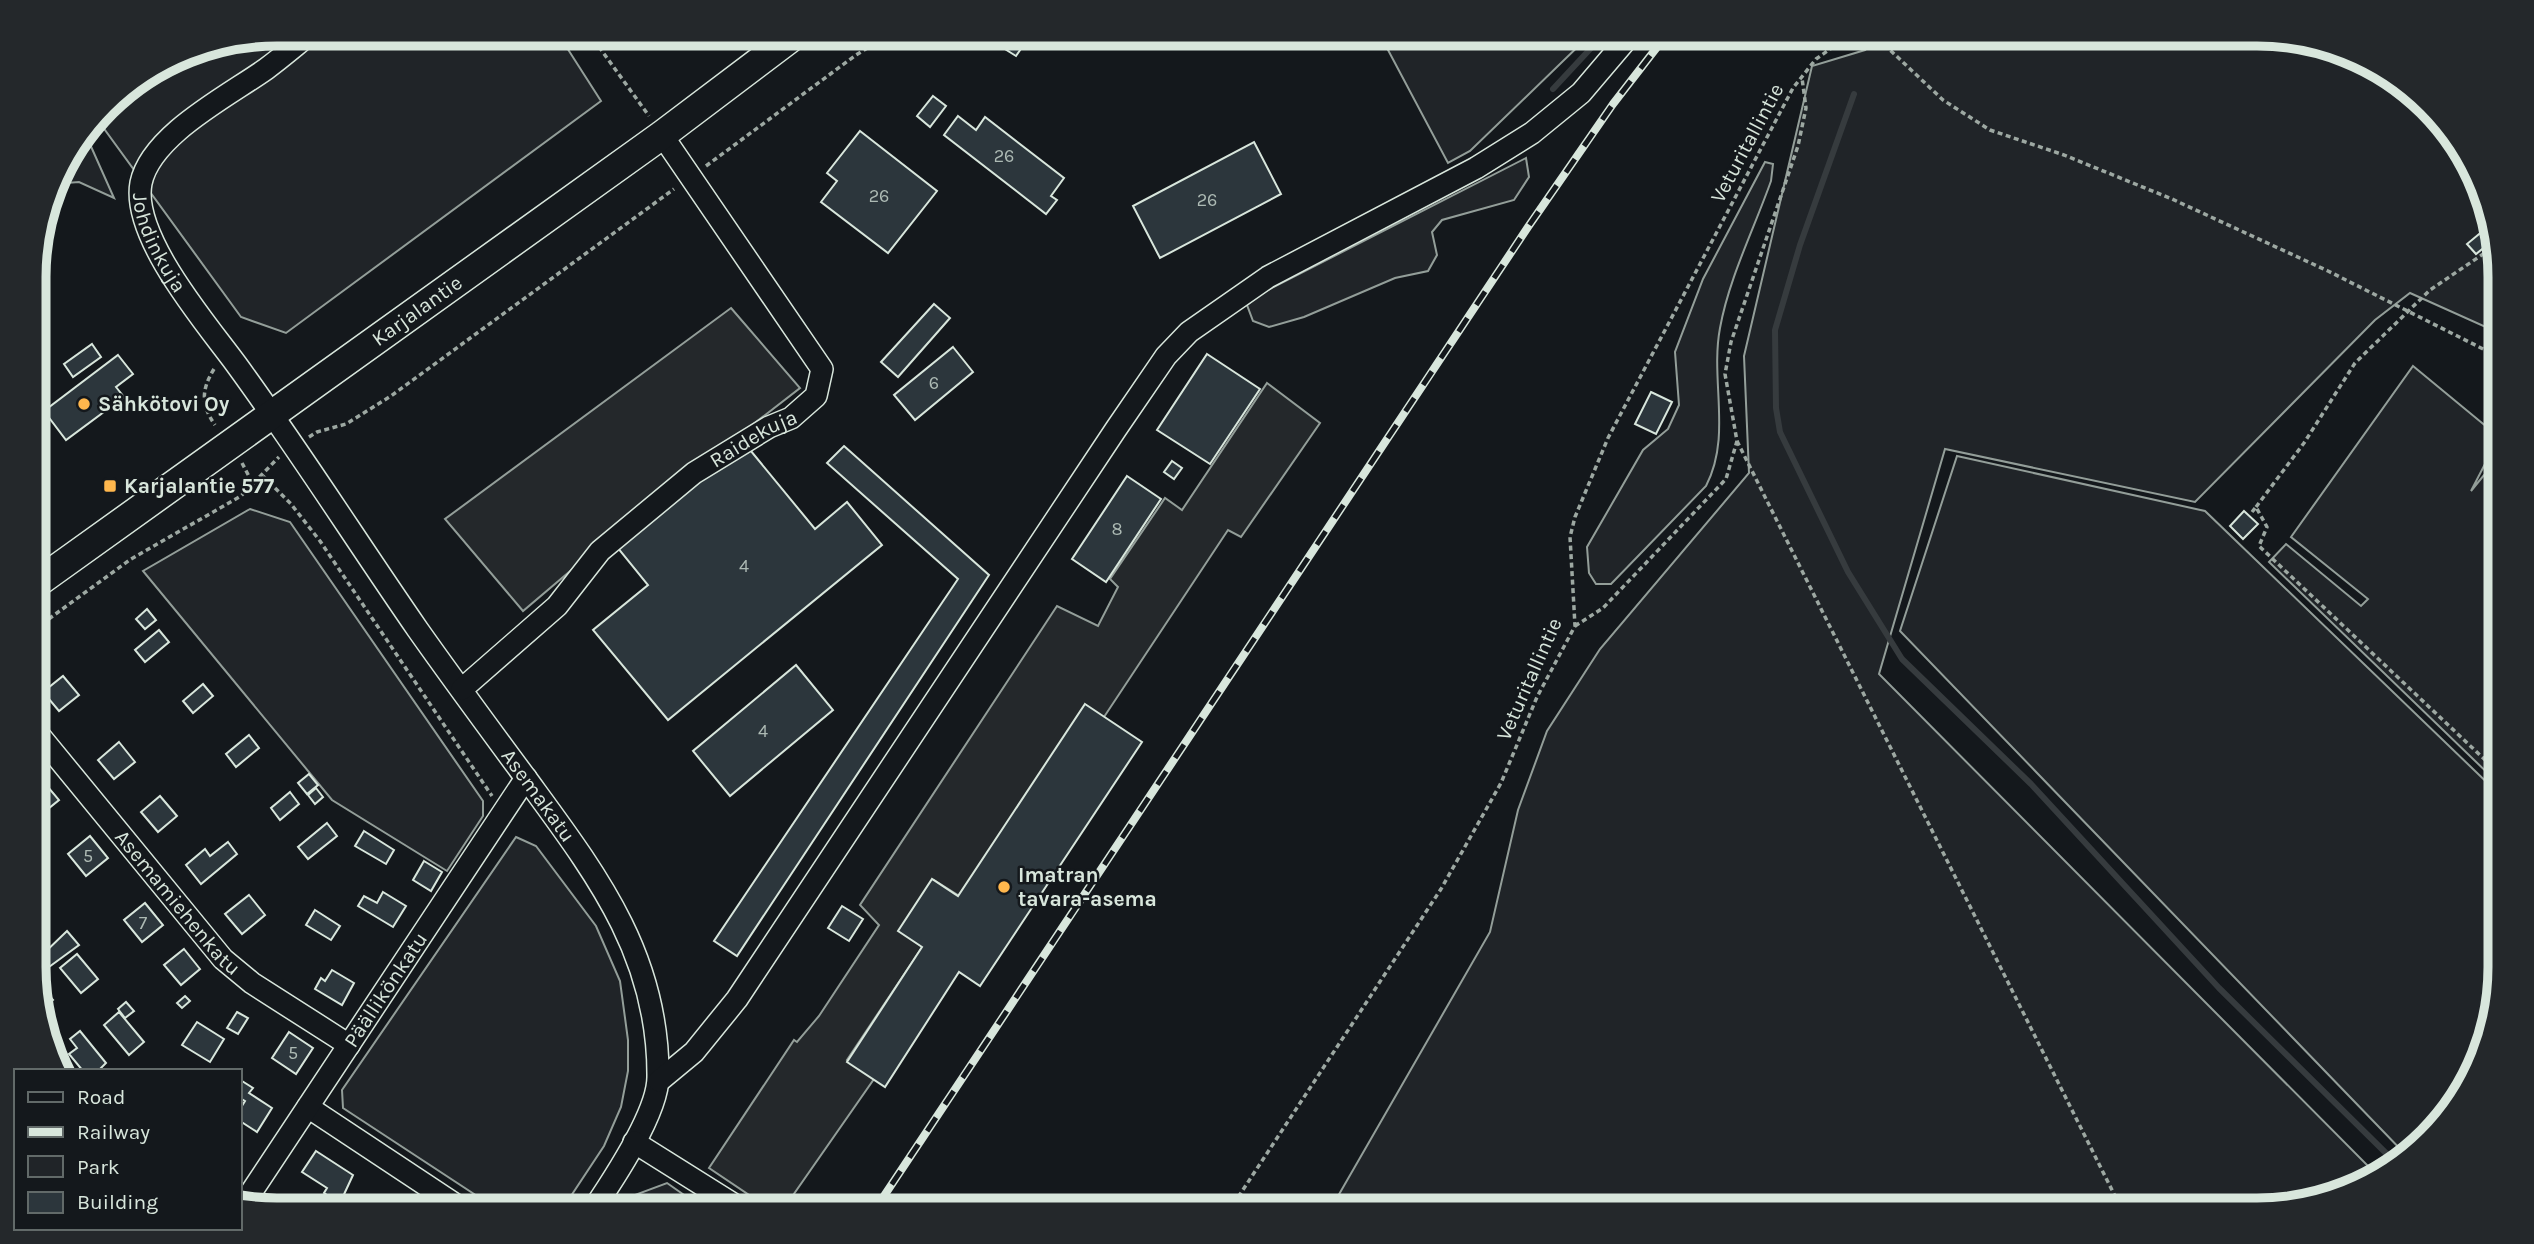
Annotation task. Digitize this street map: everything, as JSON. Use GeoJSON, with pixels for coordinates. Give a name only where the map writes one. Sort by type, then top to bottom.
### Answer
{"type":"FeatureCollection","features":[{"type":"Feature","properties":{"kind":"main road","name":"Karjalantie"},"geometry":{"type":"LineString","coordinates":[[46,576],[662,135],[780,46]]}},
{"type":"Feature","properties":{"kind":"street","name":"Johdinkuja"},"geometry":{"type":"LineString","coordinates":[[274,415],[171,272],[143,220],[141,185],[150,161],[186,124],[295,46]]}},
{"type":"Feature","properties":{"kind":"street"},"geometry":{"type":"LineString","coordinates":[[659,1082],[694,1052],[737,999],[1130,408],[1166,356],[1188,332],[1268,276],[1476,168],[1532,133],[1581,93],[1621,46]]}},
{"type":"Feature","properties":{"kind":"street","name":"Raidekuja"},"geometry":{"type":"LineString","coordinates":[[463,689],[557,606],[600,551],[683,482],[769,426],[791,418],[816,396],[822,369],[662,135]]}},
{"type":"Feature","properties":{"kind":"street","name":"Asemakatu"},"geometry":{"type":"LineString","coordinates":[[274,415],[419,631],[573,841],[625,925],[639,958],[651,1004],[659,1082],[634,1142],[600,1198]]}},
{"type":"Feature","properties":{"kind":"street","name":"Asemamiehenkatu"},"geometry":{"type":"LineString","coordinates":[[46,743],[223,958],[252,983],[349,1045]]}},
{"type":"Feature","properties":{"kind":"street","name":"Päällikönkatu"},"geometry":{"type":"LineString","coordinates":[[248,1197],[526,778]]}},
{"type":"Feature","properties":{"kind":"street"},"geometry":{"type":"LineString","coordinates":[[308,1107],[444,1198]]}},
{"type":"Feature","properties":{"kind":"street"},"geometry":{"type":"LineString","coordinates":[[634,1142],[723,1198]]}},
{"type":"Feature","properties":{"kind":"path"},"geometry":{"type":"LineString","coordinates":[[598,46],[662,135]]}},
{"type":"Feature","properties":{"kind":"path"},"geometry":{"type":"LineString","coordinates":[[317,432],[346,424],[391,396],[871,46]]}},
{"type":"Feature","properties":{"kind":"path","name":"Veturitallintie"},"geometry":{"type":"LineString","coordinates":[[1237,1198],[1441,890],[1501,783],[1537,697],[1575,626],[1569,556],[1575,517],[1608,438],[1793,88],[1816,59],[1834,46]]}},
{"type":"Feature","properties":{"kind":"path"},"geometry":{"type":"LineString","coordinates":[[1886,46],[1943,100],[1990,130],[2064,155],[2172,199],[2488,351]]}},
{"type":"Feature","properties":{"kind":"path"},"geometry":{"type":"LineString","coordinates":[[1801,77],[1806,108],[1798,146],[1731,342],[1725,374],[1737,441],[2116,1198]]}},
{"type":"Feature","properties":{"kind":"path"},"geometry":{"type":"LineString","coordinates":[[2252,512],[2304,443],[2355,363],[2430,290],[2487,251]]}},
{"type":"Feature","properties":{"kind":"path"},"geometry":{"type":"LineString","coordinates":[[213,422],[203,399],[205,383],[224,348]]}},
{"type":"Feature","properties":{"kind":"path"},"geometry":{"type":"LineString","coordinates":[[1575,626],[1603,608],[1726,479],[1737,441]]}},
{"type":"Feature","properties":{"kind":"path"},"geometry":{"type":"LineString","coordinates":[[46,621],[131,559],[181,527],[225,507],[254,485],[277,459]]}},
{"type":"Feature","properties":{"kind":"path"},"geometry":{"type":"LineString","coordinates":[[241,462],[254,485]]}},
{"type":"Feature","properties":{"kind":"path"},"geometry":{"type":"LineString","coordinates":[[263,476],[291,504],[320,541],[503,812]]}},
{"type":"Feature","properties":{"kind":"path"},"geometry":{"type":"LineString","coordinates":[[2256,507],[2267,527],[2259,546],[2488,763]]}},
{"type":"Feature","properties":{"kind":"green space"},"geometry":{"type":"Polygon","coordinates":[[[261,46],[566,46],[601,101],[286,333],[241,317],[102,126],[136,93],[188,63],[231,50],[261,46]]]}},
{"type":"Feature","properties":{"kind":"green space"},"geometry":{"type":"Polygon","coordinates":[[[1386,46],[1579,46],[1470,151],[1448,163],[1386,46]]]}},
{"type":"Feature","properties":{"kind":"green space"},"geometry":{"type":"Polygon","coordinates":[[[1870,46],[2258,46],[2288,47],[2318,53],[2360,69],[2386,84],[2410,103],[2450,148],[2465,174],[2476,202],[2487,246],[2488,328],[2410,293],[2375,320],[2195,502],[1945,449],[1879,674],[2371,1169],[2332,1186],[2273,1198],[1337,1198],[1490,932],[1518,810],[1547,731],[1600,649],[1749,473],[1744,356],[1812,66],[1870,46]]]}},
{"type":"Feature","properties":{"kind":"green space"},"geometry":{"type":"Polygon","coordinates":[[[89,142],[114,198],[79,182],[65,183],[89,142]]]}},
{"type":"Feature","properties":{"kind":"green space"},"geometry":{"type":"Polygon","coordinates":[[[1526,158],[1529,177],[1514,200],[1442,220],[1432,232],[1437,255],[1428,271],[1395,278],[1304,317],[1269,327],[1253,321],[1247,305],[1262,293],[1526,158]]]}},
{"type":"Feature","properties":{"kind":"green space"},"geometry":{"type":"Polygon","coordinates":[[[1765,162],[1773,164],[1771,181],[1736,272],[1720,328],[1717,368],[1719,428],[1714,467],[1706,486],[1611,584],[1596,584],[1589,573],[1587,547],[1643,450],[1668,429],[1679,405],[1675,352],[1703,279],[1765,162]]]}},
{"type":"Feature","properties":{"kind":"green space"},"geometry":{"type":"Polygon","coordinates":[[[2413,366],[2488,428],[2488,458],[2471,491],[2488,473],[2488,773],[2269,562],[2286,544],[2361,606],[2368,599],[2291,537],[2413,366]]]}},
{"type":"Feature","properties":{"kind":"green space"},"geometry":{"type":"Polygon","coordinates":[[[1957,456],[2205,511],[2488,783],[2488,983],[2484,1013],[2465,1070],[2450,1096],[2431,1120],[2400,1149],[1900,631],[1957,456]]]}},
{"type":"Feature","properties":{"kind":"green space"},"geometry":{"type":"Polygon","coordinates":[[[250,509],[290,522],[483,801],[483,816],[447,871],[332,800],[143,571],[250,509]]]}},
{"type":"Feature","properties":{"kind":"green space"},"geometry":{"type":"Polygon","coordinates":[[[516,837],[536,846],[596,926],[620,981],[628,1040],[628,1071],[621,1107],[604,1146],[570,1198],[480,1198],[343,1108],[342,1090],[516,837]]]}},
{"type":"Feature","properties":{"kind":"green space"},"geometry":{"type":"Polygon","coordinates":[[[667,1183],[688,1198],[627,1198],[667,1183]]]}},
{"type":"Feature","properties":{"kind":"shaded area"},"geometry":{"type":"Polygon","coordinates":[[[731,308],[800,388],[641,511],[523,611],[445,519],[731,308]]]}},
{"type":"Feature","properties":{"kind":"shaded area"},"geometry":{"type":"Polygon","coordinates":[[[1267,383],[1320,423],[1241,537],[1228,530],[1104,717],[961,897],[934,880],[903,927],[925,943],[847,1060],[874,1079],[791,1198],[754,1198],[709,1168],[794,1040],[797,1042],[819,1016],[879,925],[860,905],[1057,606],[1098,626],[1118,587],[1110,579],[1165,498],[1182,510],[1267,383]]]}},
{"type":"Feature","properties":{"kind":"building"},"geometry":{"type":"Polygon","coordinates":[[[1000,46],[1023,46],[1016,56],[1000,46]]]}},
{"type":"Feature","properties":{"kind":"building"},"geometry":{"type":"Polygon","coordinates":[[[933,96],[946,106],[930,127],[917,116],[933,96]]]}},
{"type":"Feature","properties":{"kind":"building"},"geometry":{"type":"Polygon","coordinates":[[[958,116],[976,130],[985,117],[1064,178],[1051,196],[1057,200],[1046,214],[944,135],[958,116]]]}},
{"type":"Feature","properties":{"kind":"building"},"geometry":{"type":"Polygon","coordinates":[[[860,131],[937,191],[888,253],[821,202],[837,181],[827,173],[860,131]]]}},
{"type":"Feature","properties":{"kind":"building"},"geometry":{"type":"Polygon","coordinates":[[[1254,142],[1281,194],[1160,258],[1133,206],[1254,142]]]}},
{"type":"Feature","properties":{"kind":"building"},"geometry":{"type":"Polygon","coordinates":[[[2484,230],[2487,245],[2476,254],[2467,244],[2484,230]]]}},
{"type":"Feature","properties":{"kind":"building"},"geometry":{"type":"Polygon","coordinates":[[[934,304],[950,318],[898,377],[881,362],[934,304]]]}},
{"type":"Feature","properties":{"kind":"building"},"geometry":{"type":"Polygon","coordinates":[[[92,344],[101,357],[73,377],[64,364],[92,344]]]}},
{"type":"Feature","properties":{"kind":"building"},"geometry":{"type":"Polygon","coordinates":[[[953,347],[973,372],[915,420],[894,395],[953,347]]]}},
{"type":"Feature","properties":{"kind":"building"},"geometry":{"type":"Polygon","coordinates":[[[1207,354],[1260,389],[1210,464],[1157,430],[1207,354]]]}},
{"type":"Feature","properties":{"kind":"building","name":"Sähkötovi Oy"},"geometry":{"type":"Polygon","coordinates":[[[118,355],[133,374],[116,387],[124,397],[66,440],[46,414],[46,409],[118,355]]]}},
{"type":"Feature","properties":{"kind":"building"},"geometry":{"type":"Polygon","coordinates":[[[1651,392],[1672,402],[1656,434],[1635,424],[1651,392]]]}},
{"type":"Feature","properties":{"kind":"building"},"geometry":{"type":"Polygon","coordinates":[[[746,445],[815,529],[847,502],[882,545],[668,720],[593,630],[648,585],[617,547],[746,445]]]}},
{"type":"Feature","properties":{"kind":"building"},"geometry":{"type":"Polygon","coordinates":[[[844,446],[989,575],[737,956],[714,941],[958,579],[827,463],[844,446]]]}},
{"type":"Feature","properties":{"kind":"building"},"geometry":{"type":"Polygon","coordinates":[[[1172,461],[1182,468],[1174,479],[1164,472],[1172,461]]]}},
{"type":"Feature","properties":{"kind":"building"},"geometry":{"type":"Polygon","coordinates":[[[1127,476],[1161,499],[1106,582],[1072,559],[1127,476]]]}},
{"type":"Feature","properties":{"kind":"building"},"geometry":{"type":"Polygon","coordinates":[[[2244,511],[2258,524],[2243,539],[2230,526],[2244,511]]]}},
{"type":"Feature","properties":{"kind":"building"},"geometry":{"type":"Polygon","coordinates":[[[147,609],[156,620],[145,629],[136,619],[147,609]]]}},
{"type":"Feature","properties":{"kind":"building"},"geometry":{"type":"Polygon","coordinates":[[[159,630],[169,642],[145,662],[135,650],[159,630]]]}},
{"type":"Feature","properties":{"kind":"building"},"geometry":{"type":"Polygon","coordinates":[[[796,665],[833,710],[730,796],[693,751],[796,665]]]}},
{"type":"Feature","properties":{"kind":"building"},"geometry":{"type":"Polygon","coordinates":[[[63,676],[79,695],[59,711],[46,696],[46,690],[63,676]]]}},
{"type":"Feature","properties":{"kind":"building"},"geometry":{"type":"Polygon","coordinates":[[[203,684],[213,696],[193,713],[183,701],[203,684]]]}},
{"type":"Feature","properties":{"kind":"building","name":"Imatran tavara-asema"},"geometry":{"type":"Polygon","coordinates":[[[1085,704],[1142,742],[980,986],[959,972],[885,1087],[847,1062],[922,947],[898,931],[932,879],[958,896],[1085,704]]]}},
{"type":"Feature","properties":{"kind":"building"},"geometry":{"type":"Polygon","coordinates":[[[249,735],[259,748],[236,767],[226,754],[249,735]]]}},
{"type":"Feature","properties":{"kind":"building"},"geometry":{"type":"Polygon","coordinates":[[[119,742],[135,762],[114,779],[98,760],[119,742]]]}},
{"type":"Feature","properties":{"kind":"building"},"geometry":{"type":"Polygon","coordinates":[[[309,774],[318,785],[307,794],[298,783],[309,774]]]}},
{"type":"Feature","properties":{"kind":"building"},"geometry":{"type":"Polygon","coordinates":[[[46,785],[59,800],[46,811],[46,785]]]}},
{"type":"Feature","properties":{"kind":"building"},"geometry":{"type":"Polygon","coordinates":[[[316,788],[323,797],[315,804],[308,795],[316,788]]]}},
{"type":"Feature","properties":{"kind":"building"},"geometry":{"type":"Polygon","coordinates":[[[290,792],[299,804],[280,820],[271,808],[290,792]]]}},
{"type":"Feature","properties":{"kind":"building"},"geometry":{"type":"Polygon","coordinates":[[[160,796],[177,816],[158,832],[141,812],[160,796]]]}},
{"type":"Feature","properties":{"kind":"building"},"geometry":{"type":"Polygon","coordinates":[[[327,823],[337,836],[308,859],[298,847],[327,823]]]}},
{"type":"Feature","properties":{"kind":"building"},"geometry":{"type":"Polygon","coordinates":[[[364,831],[394,850],[386,864],[355,846],[364,831]]]}},
{"type":"Feature","properties":{"kind":"building"},"geometry":{"type":"Polygon","coordinates":[[[90,836],[108,858],[86,876],[68,854],[90,836]]]}},
{"type":"Feature","properties":{"kind":"building"},"geometry":{"type":"Polygon","coordinates":[[[228,842],[237,854],[201,884],[186,865],[205,849],[210,856],[228,842]]]}},
{"type":"Feature","properties":{"kind":"building"},"geometry":{"type":"Polygon","coordinates":[[[424,861],[442,872],[431,891],[413,880],[424,861]]]}},
{"type":"Feature","properties":{"kind":"building"},"geometry":{"type":"Polygon","coordinates":[[[383,892],[406,906],[393,927],[358,906],[364,896],[377,903],[383,892]]]}},
{"type":"Feature","properties":{"kind":"building"},"geometry":{"type":"Polygon","coordinates":[[[249,895],[265,915],[242,934],[225,914],[249,895]]]}},
{"type":"Feature","properties":{"kind":"building"},"geometry":{"type":"Polygon","coordinates":[[[145,903],[163,925],[142,942],[124,920],[145,903]]]}},
{"type":"Feature","properties":{"kind":"building"},"geometry":{"type":"Polygon","coordinates":[[[842,906],[863,919],[849,941],[828,928],[842,906]]]}},
{"type":"Feature","properties":{"kind":"building"},"geometry":{"type":"Polygon","coordinates":[[[315,910],[340,926],[331,940],[306,925],[315,910]]]}},
{"type":"Feature","properties":{"kind":"building"},"geometry":{"type":"Polygon","coordinates":[[[67,931],[79,945],[49,967],[46,964],[46,951],[67,931]]]}},
{"type":"Feature","properties":{"kind":"building"},"geometry":{"type":"Polygon","coordinates":[[[184,949],[200,969],[181,985],[164,965],[184,949]]]}},
{"type":"Feature","properties":{"kind":"building"},"geometry":{"type":"Polygon","coordinates":[[[77,954],[98,979],[81,993],[60,968],[77,954]]]}},
{"type":"Feature","properties":{"kind":"building"},"geometry":{"type":"Polygon","coordinates":[[[332,970],[354,983],[342,1005],[315,989],[321,978],[325,981],[332,970]]]}},
{"type":"Feature","properties":{"kind":"building"},"geometry":{"type":"Polygon","coordinates":[[[47,993],[53,1000],[48,1004],[47,993]]]}},
{"type":"Feature","properties":{"kind":"building"},"geometry":{"type":"Polygon","coordinates":[[[185,996],[190,1001],[182,1008],[177,1003],[185,996]]]}},
{"type":"Feature","properties":{"kind":"building"},"geometry":{"type":"Polygon","coordinates":[[[126,1002],[134,1011],[125,1018],[118,1009],[126,1002]]]}},
{"type":"Feature","properties":{"kind":"building"},"geometry":{"type":"Polygon","coordinates":[[[119,1012],[144,1042],[129,1055],[104,1025],[119,1012]]]}},
{"type":"Feature","properties":{"kind":"building"},"geometry":{"type":"Polygon","coordinates":[[[237,1012],[248,1018],[238,1034],[227,1028],[237,1012]]]}},
{"type":"Feature","properties":{"kind":"building"},"geometry":{"type":"Polygon","coordinates":[[[197,1022],[224,1039],[210,1062],[182,1045],[197,1022]]]}},
{"type":"Feature","properties":{"kind":"building"},"geometry":{"type":"Polygon","coordinates":[[[80,1031],[106,1063],[100,1069],[81,1069],[69,1054],[77,1048],[70,1039],[80,1031]]]}},
{"type":"Feature","properties":{"kind":"building"},"geometry":{"type":"Polygon","coordinates":[[[289,1032],[313,1048],[296,1074],[272,1058],[289,1032]]]}},
{"type":"Feature","properties":{"kind":"building"},"geometry":{"type":"Polygon","coordinates":[[[242,1081],[253,1088],[249,1093],[272,1108],[257,1132],[242,1122],[242,1106],[245,1101],[242,1099],[242,1081]]]}},
{"type":"Feature","properties":{"kind":"building"},"geometry":{"type":"Polygon","coordinates":[[[316,1151],[353,1175],[342,1198],[332,1198],[324,1193],[327,1188],[302,1172],[316,1151]]]}},
{"type":"Feature","properties":{"kind":"waterway"},"geometry":{"type":"LineString","coordinates":[[1553,89],[1593,46]]}},
{"type":"Feature","properties":{"kind":"waterway"},"geometry":{"type":"LineString","coordinates":[[1854,94],[1800,245],[1775,330],[1776,408],[1780,432],[1848,572],[1902,659],[2031,784],[2219,988],[2390,1157]]}},
{"type":"Feature","properties":{"kind":"railway"},"geometry":{"type":"LineString","coordinates":[[883,1198],[1528,227],[1613,104],[1658,46]]}},
{"type":"Feature","properties":{"kind":"place","name":"Sähkötovi Oy"},"geometry":{"type":"Point","coordinates":[84,404]}},
{"type":"Feature","properties":{"kind":"place","name":"Karjalantie 577"},"geometry":{"type":"Point","coordinates":[110,486]}},
{"type":"Feature","properties":{"kind":"place","name":"Imatran tavara-asema"},"geometry":{"type":"Point","coordinates":[1004,887]}}]}
